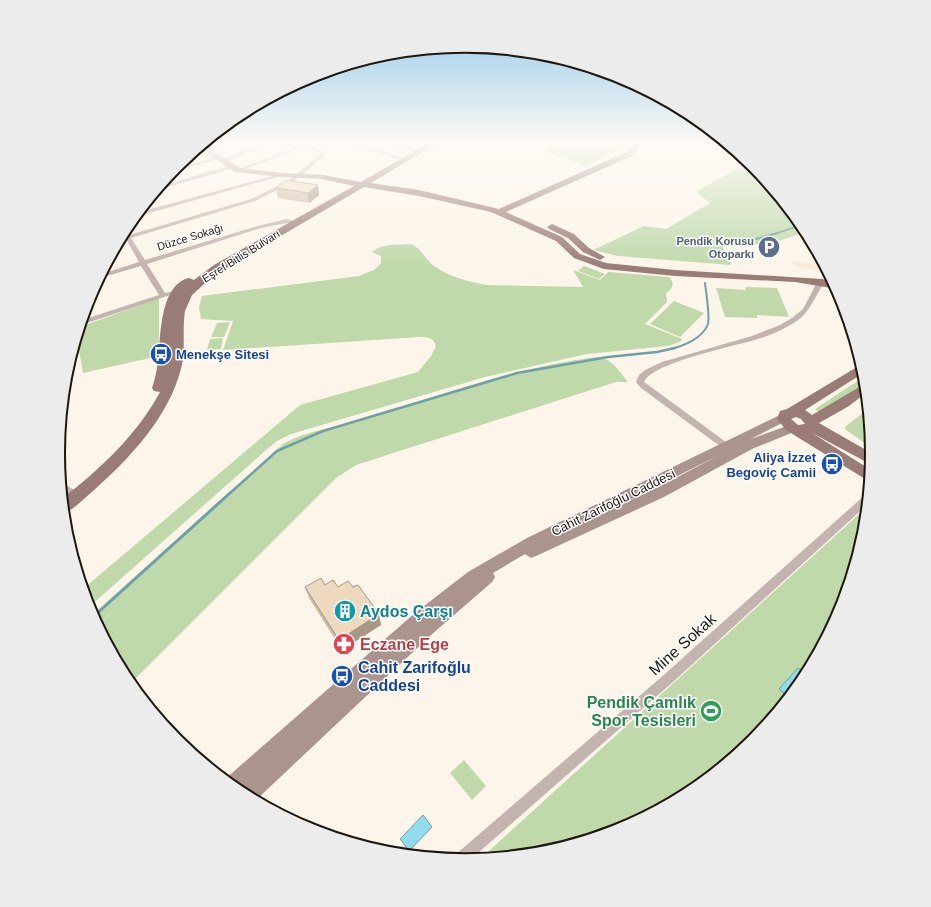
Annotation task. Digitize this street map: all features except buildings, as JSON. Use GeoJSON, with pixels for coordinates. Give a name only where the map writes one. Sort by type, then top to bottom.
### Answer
{"type":"FeatureCollection","features":[{"type":"Feature","properties":{"kind":"main road","name":"Eşref Bitlis Bulvarı"},"geometry":{"type":"LineString","coordinates":[[68,493],[101,475],[134,439],[162,399],[174,368],[178,311],[190,289],[213,272],[290,222],[358,183]]}},
{"type":"Feature","properties":{"kind":"main road","name":"Eşref Bitlis Bulvarı"},"geometry":{"type":"LineString","coordinates":[[68,493],[113,451],[143,414],[154,396],[163,373],[168,312],[177,291],[186,283],[358,183]]}},
{"type":"Feature","properties":{"kind":"main road"},"geometry":{"type":"LineString","coordinates":[[373,183],[502,209],[559,239],[577,256],[604,266],[636,270],[826,279]]}},
{"type":"Feature","properties":{"kind":"main road"},"geometry":{"type":"LineString","coordinates":[[401,183],[424,187],[526,216],[571,236],[586,250],[605,259],[676,266],[806,271],[826,279]]}},
{"type":"Feature","properties":{"kind":"main road"},"geometry":{"type":"LineString","coordinates":[[502,209],[556,183]]}},
{"type":"Feature","properties":{"kind":"main road"},"geometry":{"type":"LineString","coordinates":[[502,209],[521,203],[564,183]]}},
{"type":"Feature","properties":{"kind":"main road"},"geometry":{"type":"LineString","coordinates":[[521,203],[522,211],[526,216]]}},
{"type":"Feature","properties":{"kind":"main road","name":"Cahit Zarifoğlu Caddesi"},"geometry":{"type":"LineString","coordinates":[[236,782],[421,618],[473,577],[532,542],[730,449],[773,434],[857,373]]}},
{"type":"Feature","properties":{"kind":"main road"},"geometry":{"type":"LineString","coordinates":[[791,421],[808,429],[811,423],[861,391]]}},
{"type":"Feature","properties":{"kind":"main road"},"geometry":{"type":"LineString","coordinates":[[791,421],[829,451],[865,473]]}},
{"type":"Feature","properties":{"kind":"main road"},"geometry":{"type":"LineString","coordinates":[[811,423],[866,456]]}},
{"type":"Feature","properties":{"kind":"main road"},"geometry":{"type":"LineString","coordinates":[[829,451],[824,444],[825,441],[830,439],[840,440]]}},
{"type":"Feature","properties":{"kind":"main road","name":"Cahit Zarifoğlu Caddesi"},"geometry":{"type":"LineString","coordinates":[[251,792],[425,630],[485,578],[522,556],[669,488],[730,449]]}},
{"type":"Feature","properties":{"kind":"street"},"geometry":{"type":"LineString","coordinates":[[146,212],[252,183]]}},
{"type":"Feature","properties":{"kind":"street"},"geometry":{"type":"LineString","coordinates":[[130,234],[253,200],[286,183]]}},
{"type":"Feature","properties":{"kind":"street","name":"Düzce Sokağı"},"geometry":{"type":"LineString","coordinates":[[107,274],[260,227],[290,222]]}},
{"type":"Feature","properties":{"kind":"street"},"geometry":{"type":"LineString","coordinates":[[127,239],[136,249],[141,263],[163,295]]}},
{"type":"Feature","properties":{"kind":"street"},"geometry":{"type":"LineString","coordinates":[[730,449],[644,386],[640,382],[640,378],[648,371],[678,360],[786,326],[806,310],[816,288],[827,279]]}},
{"type":"Feature","properties":{"kind":"street"},"geometry":{"type":"LineString","coordinates":[[88,321],[177,291]]}},
{"type":"Feature","properties":{"kind":"street","name":"Mine Sokak"},"geometry":{"type":"LineString","coordinates":[[467,854],[675,672],[863,502]]}},
{"type":"Feature","properties":{"kind":"shaded area"},"geometry":{"type":"Polygon","coordinates":[[[792,261],[819,265],[822,271],[795,266],[792,261]]]}},
{"type":"Feature","properties":{"kind":"green space"},"geometry":{"type":"Polygon","coordinates":[[[711,183],[762,183],[801,234],[767,245],[721,243],[731,265],[618,256],[593,250],[644,226],[666,229],[710,203],[696,192],[711,183]]]}},
{"type":"Feature","properties":{"kind":"green space"},"geometry":{"type":"Polygon","coordinates":[[[411,244],[440,270],[459,278],[487,285],[583,287],[573,270],[600,280],[608,272],[669,277],[673,284],[670,290],[666,293],[667,302],[645,324],[682,339],[680,342],[668,346],[587,354],[485,377],[291,434],[277,441],[265,451],[94,603],[87,585],[300,405],[418,372],[431,356],[436,346],[430,338],[419,337],[223,350],[233,321],[201,319],[199,307],[202,296],[359,276],[374,270],[381,263],[381,256],[372,252],[381,247],[411,244]]]}},
{"type":"Feature","properties":{"kind":"green space"},"geometry":{"type":"Polygon","coordinates":[[[584,266],[605,274],[599,279],[578,271],[584,266]]]}},
{"type":"Feature","properties":{"kind":"green space"},"geometry":{"type":"Polygon","coordinates":[[[745,287],[777,288],[789,317],[757,315],[757,318],[725,317],[716,288],[746,290],[745,287]]]}},
{"type":"Feature","properties":{"kind":"green space"},"geometry":{"type":"Polygon","coordinates":[[[159,298],[159,356],[83,373],[79,350],[86,325],[159,298]]]}},
{"type":"Feature","properties":{"kind":"green space"},"geometry":{"type":"Polygon","coordinates":[[[674,301],[704,313],[680,337],[650,324],[674,301]]]}},
{"type":"Feature","properties":{"kind":"green space"},"geometry":{"type":"Polygon","coordinates":[[[230,322],[224,337],[211,337],[217,323],[230,322]]]}},
{"type":"Feature","properties":{"kind":"green space"},"geometry":{"type":"Polygon","coordinates":[[[223,338],[221,349],[207,350],[210,339],[223,338]]]}},
{"type":"Feature","properties":{"kind":"green space"},"geometry":{"type":"Polygon","coordinates":[[[597,357],[603,358],[618,369],[628,382],[616,382],[356,465],[336,478],[135,679],[132,676],[106,631],[97,611],[283,444],[311,432],[361,420],[478,383],[567,362],[597,357]]]}},
{"type":"Feature","properties":{"kind":"green space"},"geometry":{"type":"Polygon","coordinates":[[[859,380],[860,387],[820,413],[815,409],[859,380]]]}},
{"type":"Feature","properties":{"kind":"green space"},"geometry":{"type":"Polygon","coordinates":[[[864,412],[866,444],[846,430],[845,427],[864,412]]]}},
{"type":"Feature","properties":{"kind":"green space","name":"Pendik Çamlık Spor Tesisleri"},"geometry":{"type":"Polygon","coordinates":[[[862,512],[845,582],[825,631],[799,676],[767,718],[730,755],[688,787],[643,813],[619,824],[594,833],[544,846],[518,851],[486,853],[862,512]]]}},
{"type":"Feature","properties":{"kind":"green space"},"geometry":{"type":"Polygon","coordinates":[[[464,760],[486,786],[472,800],[450,773],[464,760]]]}},
{"type":"Feature","properties":{"kind":"water"},"geometry":{"type":"Polygon","coordinates":[[[798,668],[802,671],[785,694],[779,689],[798,668]]]}},
{"type":"Feature","properties":{"kind":"water"},"geometry":{"type":"Polygon","coordinates":[[[423,815],[432,827],[410,850],[400,839],[423,815]]]}},
{"type":"Feature","properties":{"kind":"waterway"},"geometry":{"type":"LineString","coordinates":[[774,234],[796,227]]}},
{"type":"Feature","properties":{"kind":"waterway"},"geometry":{"type":"LineString","coordinates":[[756,239],[777,233]]}},
{"type":"Feature","properties":{"kind":"waterway"},"geometry":{"type":"LineString","coordinates":[[670,349],[692,341],[706,329],[709,315],[705,283]]}},
{"type":"Feature","properties":{"kind":"waterway"},"geometry":{"type":"LineString","coordinates":[[229,494],[277,451],[323,431],[517,373],[608,357],[657,352],[675,348]]}},
{"type":"Feature","properties":{"kind":"waterway"},"geometry":{"type":"LineString","coordinates":[[98,613],[230,493]]}},
{"type":"Feature","properties":{"kind":"place","name":"Pendik Korusu Otoparkı"},"geometry":{"type":"Point","coordinates":[769,247]}},
{"type":"Feature","properties":{"kind":"place","name":"Menekşe Sitesi"},"geometry":{"type":"Point","coordinates":[161,354]}},
{"type":"Feature","properties":{"kind":"place","name":"Aliya İzzet Begoviç Camii"},"geometry":{"type":"Point","coordinates":[832,464]}},
{"type":"Feature","properties":{"kind":"place","name":"Aydos Çarşı"},"geometry":{"type":"Point","coordinates":[345,611]}},
{"type":"Feature","properties":{"kind":"place","name":"Eczane Ege"},"geometry":{"type":"Point","coordinates":[344,644]}},
{"type":"Feature","properties":{"kind":"place","name":"Cahit Zarifoğlu Caddesi"},"geometry":{"type":"Point","coordinates":[342,676]}},
{"type":"Feature","properties":{"kind":"place","name":"Pendik Çamlık Spor Tesisleri"},"geometry":{"type":"Point","coordinates":[711,711]}}]}
